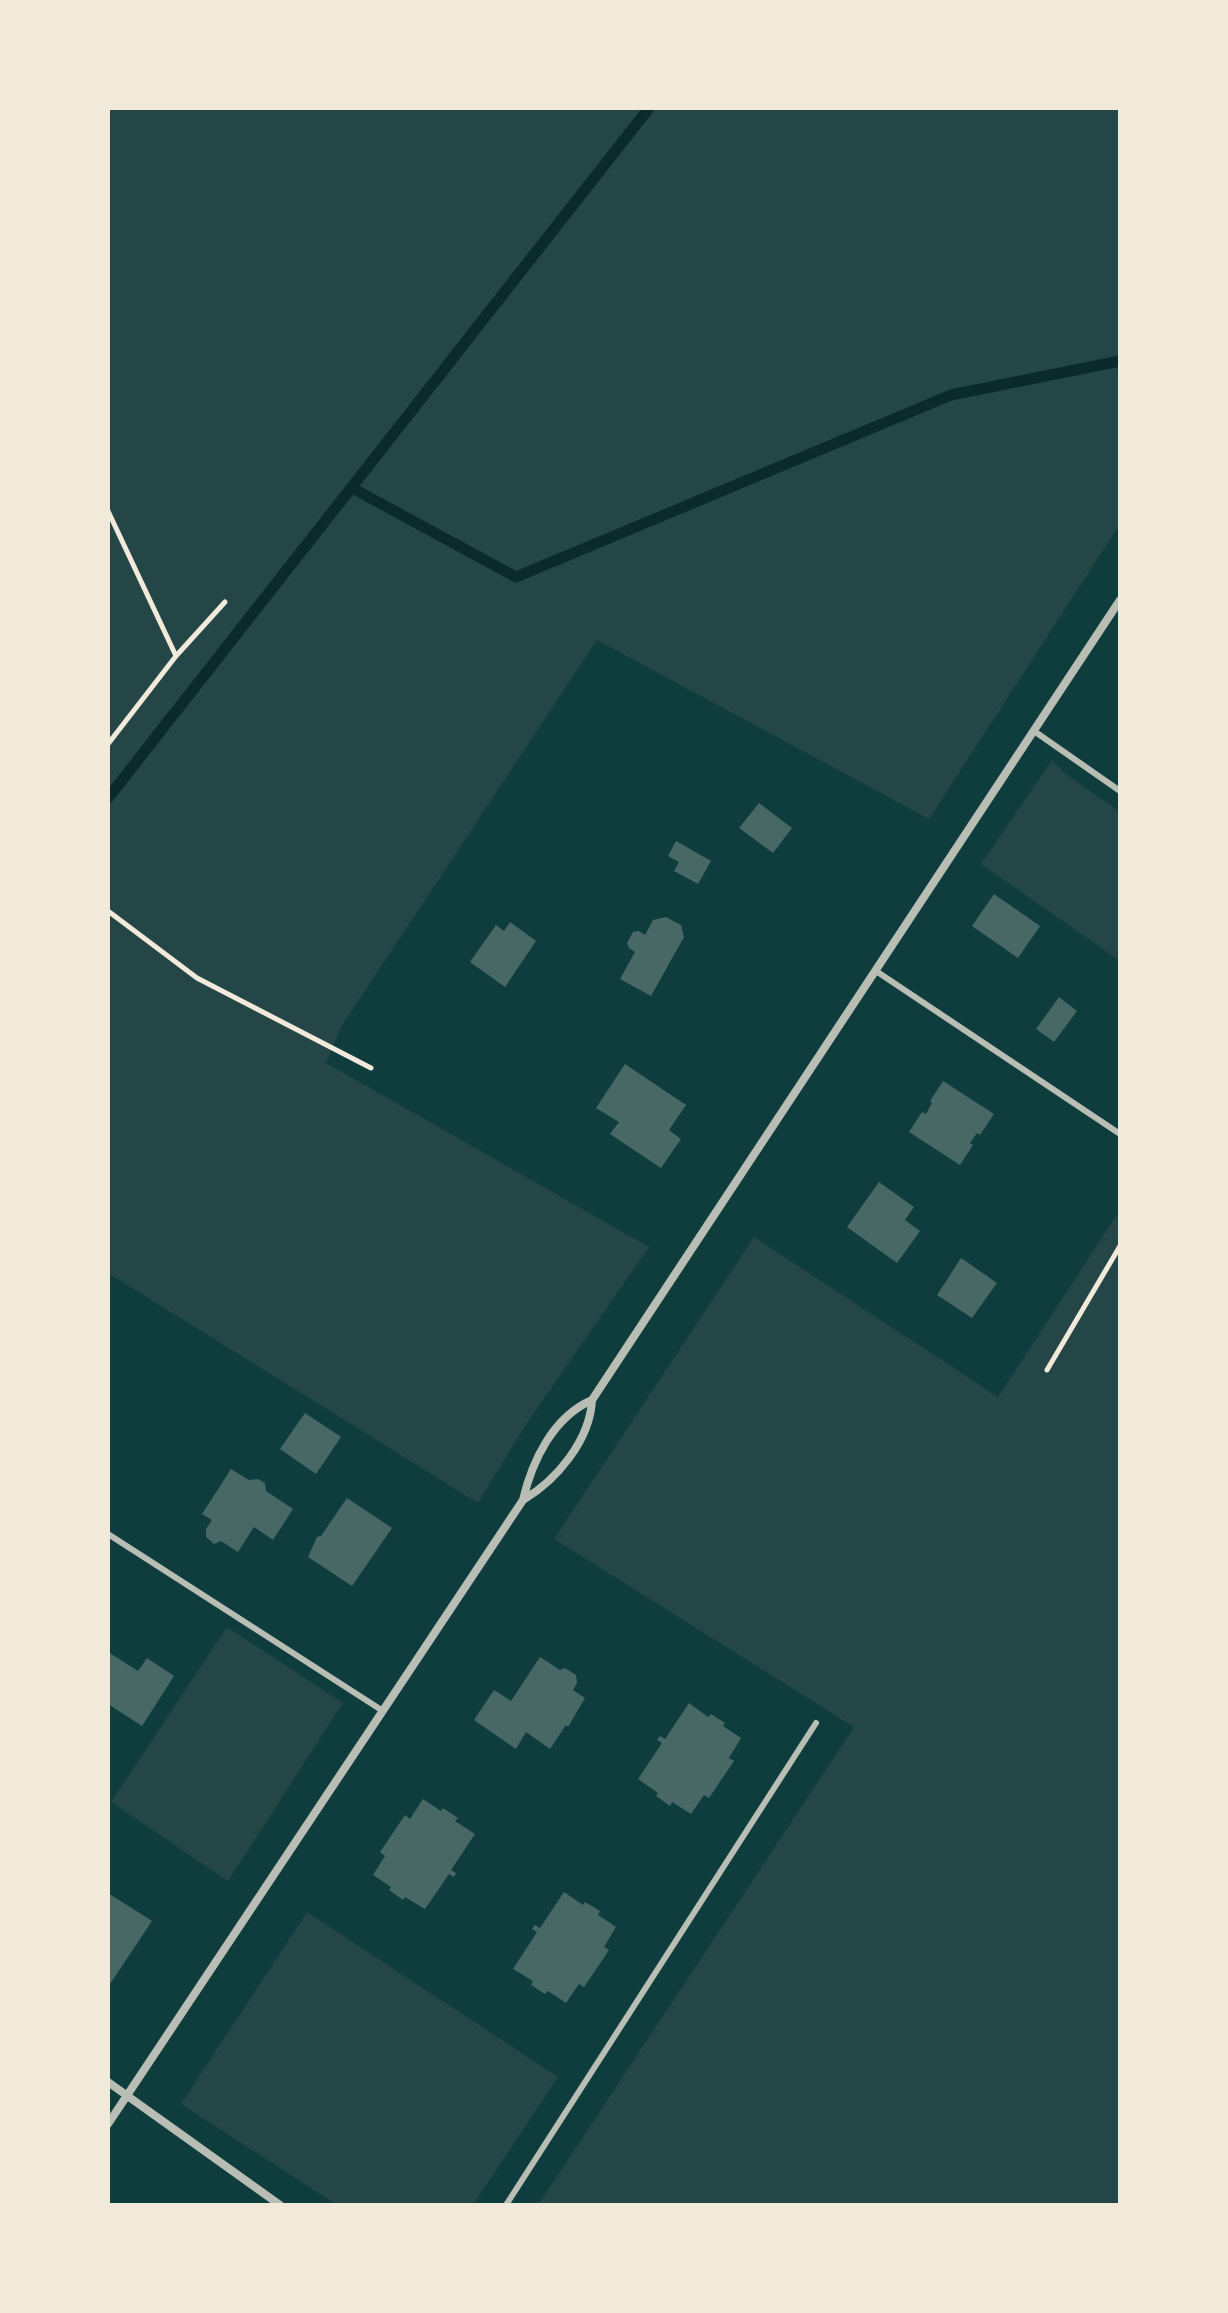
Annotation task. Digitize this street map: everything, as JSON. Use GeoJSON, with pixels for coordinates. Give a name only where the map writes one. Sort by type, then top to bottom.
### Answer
{"type":"FeatureCollection","features":[{"type":"Feature","properties":{"kind":"street"},"geometry":{"type":"LineString","coordinates":[[108,2124],[523,1500],[537,1460],[548,1440],[569,1412],[592,1400],[1120,600]]}},
{"type":"Feature","properties":{"kind":"street"},"geometry":{"type":"LineString","coordinates":[[523,1500],[548,1482],[571,1455],[586,1429],[592,1400]]}},
{"type":"Feature","properties":{"kind":"street"},"geometry":{"type":"LineString","coordinates":[[108,2082],[280,2205]]}},
{"type":"Feature","properties":{"kind":"lane"},"geometry":{"type":"LineString","coordinates":[[1034,731],[1120,791]]}},
{"type":"Feature","properties":{"kind":"lane"},"geometry":{"type":"LineString","coordinates":[[876,971],[1120,1134]]}},
{"type":"Feature","properties":{"kind":"lane"},"geometry":{"type":"LineString","coordinates":[[108,1534],[383,1711]]}},
{"type":"Feature","properties":{"kind":"lane"},"geometry":{"type":"LineString","coordinates":[[506,2205],[816,1723]]}},
{"type":"Feature","properties":{"kind":"path"},"geometry":{"type":"LineString","coordinates":[[108,511],[176,656]]}},
{"type":"Feature","properties":{"kind":"path"},"geometry":{"type":"LineString","coordinates":[[108,744],[176,656],[225,602]]}},
{"type":"Feature","properties":{"kind":"path"},"geometry":{"type":"LineString","coordinates":[[108,911],[197,978],[371,1068]]}},
{"type":"Feature","properties":{"kind":"path"},"geometry":{"type":"LineString","coordinates":[[1047,1370],[1120,1246]]}},
{"type":"Feature","properties":{"kind":"shaded area"},"geometry":{"type":"Polygon","coordinates":[[[108,108],[1120,108],[1120,524],[929,819],[597,640],[341,1027],[326,1063],[649,1247],[525,1426],[478,1503],[108,1273],[108,108]]]}},
{"type":"Feature","properties":{"kind":"shaded area"},"geometry":{"type":"Polygon","coordinates":[[[1052,760],[1063,772],[1120,812],[1120,961],[981,864],[1052,760]]]}},
{"type":"Feature","properties":{"kind":"shaded area"},"geometry":{"type":"Polygon","coordinates":[[[1120,1210],[1120,2205],[538,2205],[854,1727],[554,1539],[754,1237],[998,1397],[1120,1210]]]}},
{"type":"Feature","properties":{"kind":"shaded area"},"geometry":{"type":"Polygon","coordinates":[[[227,1627],[343,1703],[228,1881],[111,1802],[227,1627]]]}},
{"type":"Feature","properties":{"kind":"shaded area"},"geometry":{"type":"Polygon","coordinates":[[[307,1912],[558,2077],[473,2205],[337,2205],[181,2104],[307,1912]]]}},
{"type":"Feature","properties":{"kind":"building"},"geometry":{"type":"Polygon","coordinates":[[[759,803],[792,828],[773,853],[739,828],[759,803]]]}},
{"type":"Feature","properties":{"kind":"building"},"geometry":{"type":"Polygon","coordinates":[[[676,841],[711,861],[698,884],[674,871],[679,862],[668,856],[676,841]]]}},
{"type":"Feature","properties":{"kind":"building"},"geometry":{"type":"Polygon","coordinates":[[[994,894],[1040,926],[1018,958],[972,926],[994,894]]]}},
{"type":"Feature","properties":{"kind":"building"},"geometry":{"type":"Polygon","coordinates":[[[666,917],[681,925],[684,937],[651,996],[620,979],[635,952],[627,943],[633,932],[639,931],[645,935],[653,920],[666,917]]]}},
{"type":"Feature","properties":{"kind":"building"},"geometry":{"type":"Polygon","coordinates":[[[510,922],[536,941],[505,987],[470,962],[496,925],[504,931],[510,922]]]}},
{"type":"Feature","properties":{"kind":"building"},"geometry":{"type":"Polygon","coordinates":[[[1059,997],[1077,1011],[1054,1042],[1036,1029],[1059,997]]]}},
{"type":"Feature","properties":{"kind":"building"},"geometry":{"type":"Polygon","coordinates":[[[625,1064],[686,1105],[669,1130],[681,1139],[661,1168],[610,1134],[619,1122],[596,1108],[625,1064]]]}},
{"type":"Feature","properties":{"kind":"building"},"geometry":{"type":"Polygon","coordinates":[[[943,1081],[994,1114],[980,1135],[977,1133],[970,1143],[973,1145],[960,1165],[909,1132],[922,1112],[926,1114],[943,1081]]]}},
{"type":"Feature","properties":{"kind":"building"},"geometry":{"type":"Polygon","coordinates":[[[879,1182],[914,1207],[905,1220],[920,1231],[897,1263],[847,1227],[879,1182]]]}},
{"type":"Feature","properties":{"kind":"building"},"geometry":{"type":"Polygon","coordinates":[[[961,1258],[997,1283],[972,1318],[937,1295],[961,1258]]]}},
{"type":"Feature","properties":{"kind":"building"},"geometry":{"type":"Polygon","coordinates":[[[305,1413],[341,1437],[316,1474],[280,1449],[305,1413]]]}},
{"type":"Feature","properties":{"kind":"building"},"geometry":{"type":"Polygon","coordinates":[[[231,1469],[249,1480],[258,1479],[265,1483],[266,1491],[293,1509],[273,1540],[254,1527],[238,1552],[221,1541],[214,1544],[206,1537],[206,1529],[212,1520],[202,1514],[231,1469]]]}},
{"type":"Feature","properties":{"kind":"building"},"geometry":{"type":"Polygon","coordinates":[[[347,1498],[392,1528],[352,1586],[308,1557],[317,1537],[321,1536],[347,1498]]]}},
{"type":"Feature","properties":{"kind":"building"},"geometry":{"type":"Polygon","coordinates":[[[108,1652],[138,1671],[147,1658],[174,1676],[142,1726],[108,1704],[108,1652]]]}},
{"type":"Feature","properties":{"kind":"building"},"geometry":{"type":"Polygon","coordinates":[[[540,1657],[560,1670],[565,1668],[576,1675],[577,1683],[573,1690],[585,1698],[550,1749],[526,1732],[516,1749],[474,1720],[494,1690],[511,1701],[540,1657]]]}},
{"type":"Feature","properties":{"kind":"building"},"geometry":{"type":"Polygon","coordinates":[[[689,1703],[708,1717],[711,1714],[725,1723],[723,1726],[741,1738],[729,1758],[734,1761],[709,1798],[704,1795],[691,1814],[672,1802],[670,1806],[638,1779],[662,1743],[657,1740],[660,1736],[665,1739],[689,1703]]]}},
{"type":"Feature","properties":{"kind":"building"},"geometry":{"type":"Polygon","coordinates":[[[423,1799],[458,1818],[455,1821],[475,1834],[451,1870],[456,1873],[454,1877],[449,1874],[425,1909],[405,1897],[403,1900],[373,1875],[385,1856],[380,1852],[405,1815],[410,1819],[423,1799]]]}},
{"type":"Feature","properties":{"kind":"building"},"geometry":{"type":"Polygon","coordinates":[[[564,1892],[583,1905],[585,1902],[600,1911],[598,1915],[616,1927],[604,1947],[609,1950],[584,1987],[579,1984],[566,2003],[548,1991],[545,1994],[531,1985],[533,1981],[513,1969],[537,1932],[532,1929],[535,1925],[540,1928],[564,1892]]]}},
{"type":"Feature","properties":{"kind":"building"},"geometry":{"type":"Polygon","coordinates":[[[108,1893],[152,1921],[108,1987],[108,1893]]]}},
{"type":"Feature","properties":{"kind":"waterway"},"geometry":{"type":"LineString","coordinates":[[108,798],[649,108]]}},
{"type":"Feature","properties":{"kind":"waterway"},"geometry":{"type":"LineString","coordinates":[[352,488],[516,577],[951,395],[1120,361]]}}]}
